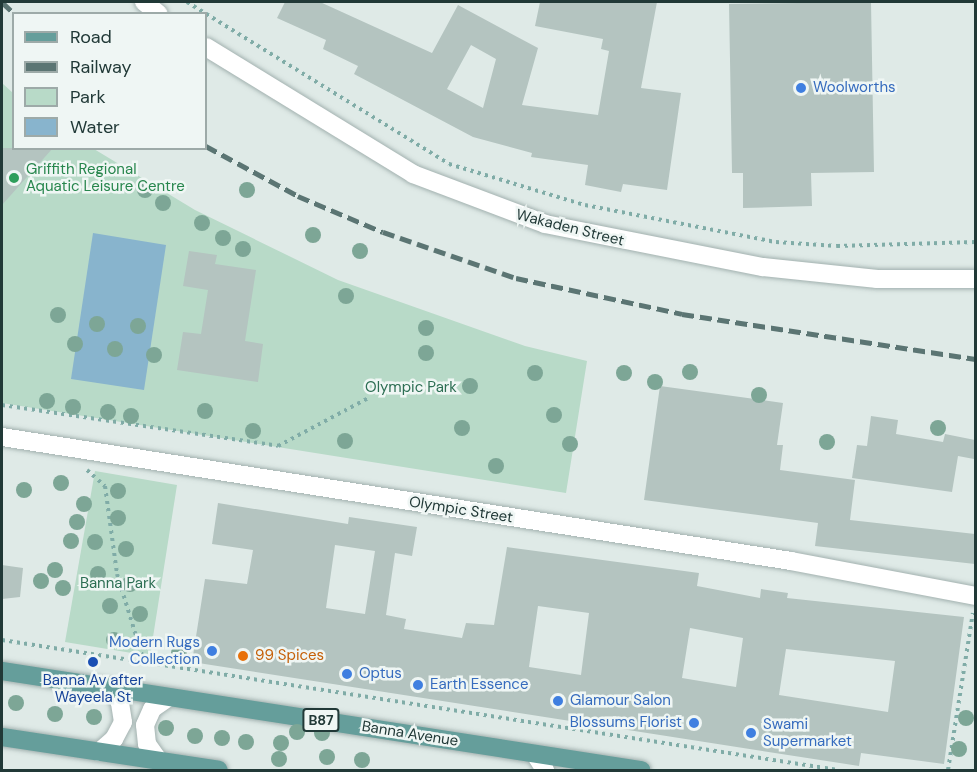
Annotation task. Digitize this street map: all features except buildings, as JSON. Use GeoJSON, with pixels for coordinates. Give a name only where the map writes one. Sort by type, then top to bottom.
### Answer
{"type":"FeatureCollection","features":[{"type":"Feature","properties":{"kind":"main road","name":"Banna Avenue"},"geometry":{"type":"LineString","coordinates":[[2,671],[535,754],[586,767],[641,771]]}},
{"type":"Feature","properties":{"kind":"main road"},"geometry":{"type":"LineString","coordinates":[[2,737],[219,771]]}},
{"type":"Feature","properties":{"kind":"street"},"geometry":{"type":"LineString","coordinates":[[144,2],[156,12]]}},
{"type":"Feature","properties":{"kind":"street","name":"Wakaden Street"},"geometry":{"type":"LineString","coordinates":[[207,48],[413,174],[452,193],[545,224],[763,267],[877,279],[975,279]]}},
{"type":"Feature","properties":{"kind":"street","name":"Olympic Street"},"geometry":{"type":"LineString","coordinates":[[2,437],[921,583],[975,583]]}},
{"type":"Feature","properties":{"kind":"street","name":"Olympic Street"},"geometry":{"type":"LineString","coordinates":[[921,583],[974,603]]}},
{"type":"Feature","properties":{"kind":"street"},"geometry":{"type":"LineString","coordinates":[[99,752],[114,739],[123,722],[120,702],[110,688]]}},
{"type":"Feature","properties":{"kind":"street"},"geometry":{"type":"LineString","coordinates":[[159,761],[147,744],[145,724],[153,709],[168,698]]}},
{"type":"Feature","properties":{"kind":"street"},"geometry":{"type":"LineString","coordinates":[[535,754],[545,771]]}},
{"type":"Feature","properties":{"kind":"path"},"geometry":{"type":"LineString","coordinates":[[187,2],[203,12]]}},
{"type":"Feature","properties":{"kind":"path"},"geometry":{"type":"LineString","coordinates":[[207,14],[449,164],[585,205],[776,242],[837,246],[975,242]]}},
{"type":"Feature","properties":{"kind":"path"},"geometry":{"type":"LineString","coordinates":[[2,405],[278,446],[370,398]]}},
{"type":"Feature","properties":{"kind":"path"},"geometry":{"type":"LineString","coordinates":[[74,468],[86,469],[105,486],[117,574],[144,662]]}},
{"type":"Feature","properties":{"kind":"path"},"geometry":{"type":"LineString","coordinates":[[948,771],[974,603]]}},
{"type":"Feature","properties":{"kind":"path"},"geometry":{"type":"LineString","coordinates":[[2,640],[838,771]]}},
{"type":"Feature","properties":{"kind":"green space","name":"Olympic Park"},"geometry":{"type":"Polygon","coordinates":[[[2,83],[12,92],[12,150],[96,150],[195,210],[338,280],[525,346],[587,361],[566,493],[2,403],[2,83]]]}},
{"type":"Feature","properties":{"kind":"green space","name":"Banna Park"},"geometry":{"type":"Polygon","coordinates":[[[95,471],[177,485],[150,656],[65,642],[95,471]]]}},
{"type":"Feature","properties":{"kind":"water"},"geometry":{"type":"Polygon","coordinates":[[[93,233],[166,245],[144,390],[71,379],[93,233]]]}},
{"type":"Feature","properties":{"kind":"railway"},"geometry":{"type":"LineString","coordinates":[[2,2],[13,12]]}},
{"type":"Feature","properties":{"kind":"railway"},"geometry":{"type":"LineString","coordinates":[[207,147],[298,196],[383,232],[516,278],[682,314],[976,359]]}},
{"type":"Feature","properties":{"kind":"place","name":"Woolworths"},"geometry":{"type":"Point","coordinates":[801,88]}},
{"type":"Feature","properties":{"kind":"place","name":"Griffith Regional Aquatic Leisure Centre"},"geometry":{"type":"Point","coordinates":[14,178]}},
{"type":"Feature","properties":{"kind":"place","name":"Modern Rugs Collection"},"geometry":{"type":"Point","coordinates":[212,651]}},
{"type":"Feature","properties":{"kind":"place","name":"99 Spices"},"geometry":{"type":"Point","coordinates":[243,656]}},
{"type":"Feature","properties":{"kind":"place","name":"Banna Av after Wayeela St"},"geometry":{"type":"Point","coordinates":[93,662]}},
{"type":"Feature","properties":{"kind":"place","name":"Optus"},"geometry":{"type":"Point","coordinates":[347,674]}},
{"type":"Feature","properties":{"kind":"place","name":"Earth Essence"},"geometry":{"type":"Point","coordinates":[418,685]}},
{"type":"Feature","properties":{"kind":"place","name":"Glamour Salon"},"geometry":{"type":"Point","coordinates":[558,701]}},
{"type":"Feature","properties":{"kind":"place","name":"Blossums Florist"},"geometry":{"type":"Point","coordinates":[694,723]}},
{"type":"Feature","properties":{"kind":"place","name":"Swami Supermarket"},"geometry":{"type":"Point","coordinates":[751,733]}}]}
